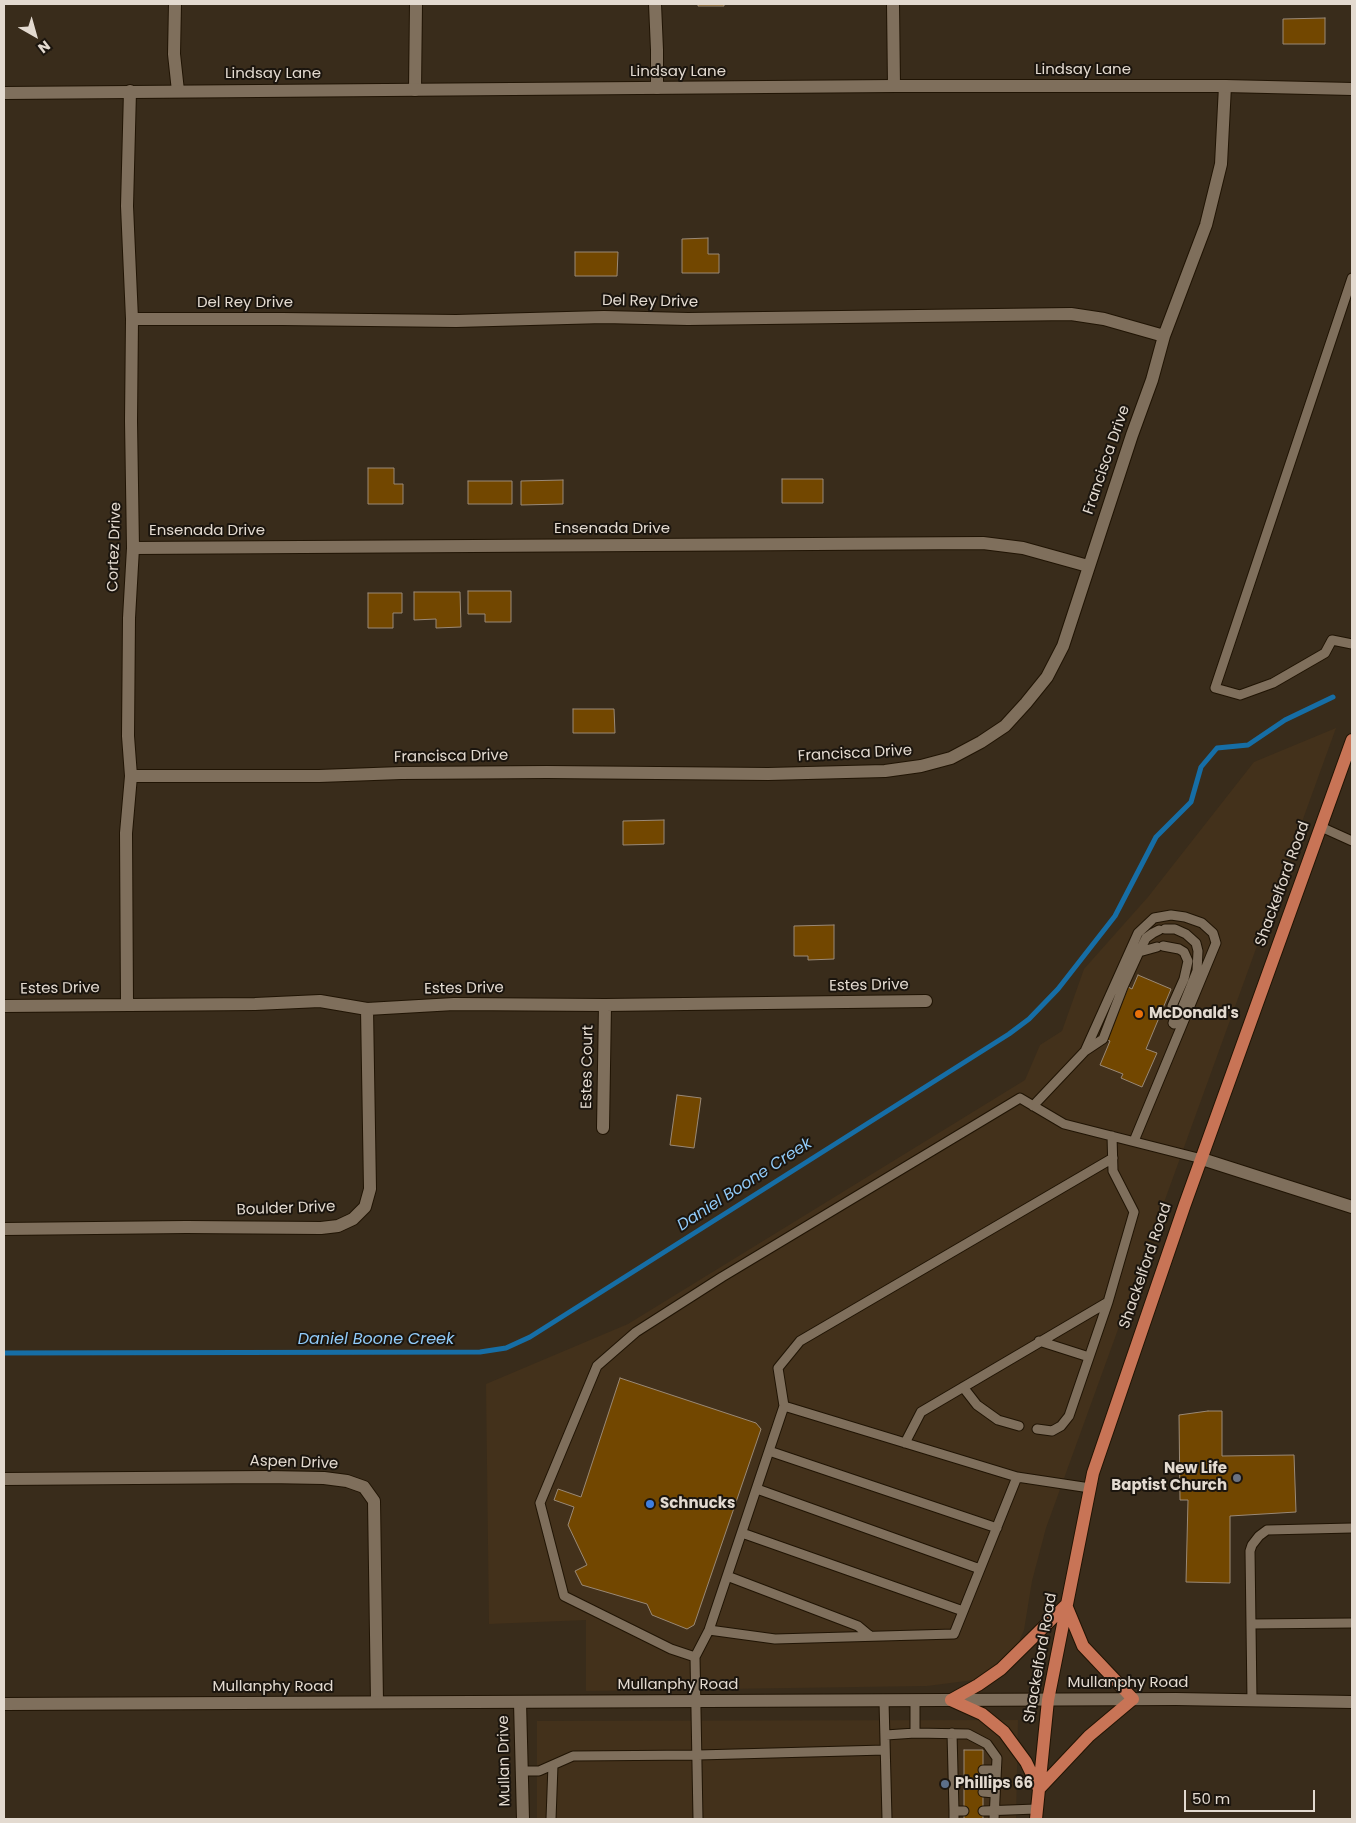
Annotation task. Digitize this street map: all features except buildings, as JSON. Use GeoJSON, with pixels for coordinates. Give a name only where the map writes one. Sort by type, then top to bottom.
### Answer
{"type":"FeatureCollection","features":[{"type":"Feature","properties":{"kind":"main road","name":"Shackelford Road"},"geometry":{"type":"LineString","coordinates":[[1036,1814],[1048,1700],[1093,1473],[1184,1204],[1202,1159],[1352,740]]}},
{"type":"Feature","properties":{"kind":"main road"},"geometry":{"type":"LineString","coordinates":[[1066,1605],[1083,1646],[1132,1699],[1090,1736],[1039,1789],[1026,1762],[1004,1732],[982,1714],[951,1700],[978,1685],[1000,1669],[1066,1605]]}},
{"type":"Feature","properties":{"kind":"street"},"geometry":{"type":"LineString","coordinates":[[176,4],[174,54],[178,91]]}},
{"type":"Feature","properties":{"kind":"street"},"geometry":{"type":"LineString","coordinates":[[415,90],[416,4]]}},
{"type":"Feature","properties":{"kind":"street"},"geometry":{"type":"LineString","coordinates":[[655,4],[657,88]]}},
{"type":"Feature","properties":{"kind":"street"},"geometry":{"type":"LineString","coordinates":[[893,4],[894,86]]}},
{"type":"Feature","properties":{"kind":"street","name":"Lindsay Lane"},"geometry":{"type":"LineString","coordinates":[[4,93],[894,86],[1225,86],[1352,89]]}},
{"type":"Feature","properties":{"kind":"street","name":"Francisca Drive"},"geometry":{"type":"LineString","coordinates":[[131,776],[319,776],[402,773],[547,772],[768,774],[885,771],[921,766],[951,758],[981,742],[1005,726],[1026,703],[1048,677],[1064,646],[1088,566],[1152,380],[1164,336],[1206,225],[1222,164],[1225,86]]}},
{"type":"Feature","properties":{"kind":"street","name":"Cortez Drive"},"geometry":{"type":"LineString","coordinates":[[127,1004],[126,833],[131,776],[128,736],[129,618],[133,548],[132,319],[127,206],[130,91]]}},
{"type":"Feature","properties":{"kind":"street","name":"Del Rey Drive"},"geometry":{"type":"LineString","coordinates":[[132,319],[456,321],[604,317],[688,319],[818,316],[961,317],[1070,314],[1112,321],[1164,336]]}},
{"type":"Feature","properties":{"kind":"street","name":"Ensenada Drive"},"geometry":{"type":"LineString","coordinates":[[133,548],[983,543],[1023,548],[1088,566]]}},
{"type":"Feature","properties":{"kind":"street","name":"Estes Drive"},"geometry":{"type":"LineString","coordinates":[[4,1006],[255,1004],[320,1001],[366,1009],[454,1004],[605,1005],[926,1002]]}},
{"type":"Feature","properties":{"kind":"street","name":"Estes Court"},"geometry":{"type":"LineString","coordinates":[[603,1128],[605,1005]]}},
{"type":"Feature","properties":{"kind":"street","name":"Boulder Drive"},"geometry":{"type":"LineString","coordinates":[[4,1229],[321,1228],[338,1226],[354,1219],[366,1207],[370,1189],[366,1009]]}},
{"type":"Feature","properties":{"kind":"street"},"geometry":{"type":"LineString","coordinates":[[1202,1159],[1352,1207]]}},
{"type":"Feature","properties":{"kind":"street","name":"Aspen Drive"},"geometry":{"type":"LineString","coordinates":[[4,1479],[267,1476],[324,1478],[347,1481],[364,1487],[374,1501],[377,1702]]}},
{"type":"Feature","properties":{"kind":"street","name":"Mullanphy Road"},"geometry":{"type":"LineString","coordinates":[[4,1704],[1132,1699],[1352,1702]]}},
{"type":"Feature","properties":{"kind":"street","name":"Mullan Drive"},"geometry":{"type":"LineString","coordinates":[[520,1702],[522,1819]]}},
{"type":"Feature","properties":{"kind":"lane"},"geometry":{"type":"LineString","coordinates":[[1352,278],[1215,688],[1240,694],[1272,683],[1325,653],[1332,640],[1352,644]]}},
{"type":"Feature","properties":{"kind":"lane"},"geometry":{"type":"LineString","coordinates":[[1321,827],[1352,841]]}},
{"type":"Feature","properties":{"kind":"lane"},"geometry":{"type":"LineString","coordinates":[[1085,1052],[1138,933],[1154,918],[1171,915],[1185,917],[1202,923],[1213,933],[1216,943],[1134,1141]]}},
{"type":"Feature","properties":{"kind":"lane"},"geometry":{"type":"LineString","coordinates":[[1033,1106],[1085,1052],[1103,1039],[1123,987],[1146,938],[1162,929],[1175,930],[1186,934],[1196,943],[1198,951],[1197,970],[1181,1011],[1173,1023]]}},
{"type":"Feature","properties":{"kind":"lane"},"geometry":{"type":"LineString","coordinates":[[1139,952],[1160,946],[1179,949],[1184,952],[1188,961],[1184,979],[1172,1006],[1173,1023],[1179,1036]]}},
{"type":"Feature","properties":{"kind":"lane"},"geometry":{"type":"LineString","coordinates":[[695,1657],[671,1649],[564,1596],[540,1503],[596,1366],[636,1332],[722,1277],[1020,1098],[1064,1124],[1202,1159]]}},
{"type":"Feature","properties":{"kind":"lane"},"geometry":{"type":"LineString","coordinates":[[1037,1429],[1052,1431],[1061,1426],[1069,1416],[1108,1302],[1134,1212],[1113,1171],[1112,1136]]}},
{"type":"Feature","properties":{"kind":"lane"},"geometry":{"type":"LineString","coordinates":[[698,1819],[695,1657],[709,1630],[784,1406],[778,1368],[800,1341],[1113,1158]]}},
{"type":"Feature","properties":{"kind":"lane"},"geometry":{"type":"LineString","coordinates":[[905,1443],[921,1412],[1108,1302]]}},
{"type":"Feature","properties":{"kind":"lane"},"geometry":{"type":"LineString","coordinates":[[1039,1342],[1089,1357]]}},
{"type":"Feature","properties":{"kind":"lane"},"geometry":{"type":"LineString","coordinates":[[963,1387],[976,1405],[998,1420],[1019,1426]]}},
{"type":"Feature","properties":{"kind":"lane"},"geometry":{"type":"LineString","coordinates":[[784,1406],[1017,1477],[1090,1488]]}},
{"type":"Feature","properties":{"kind":"lane"},"geometry":{"type":"LineString","coordinates":[[769,1452],[997,1528]]}},
{"type":"Feature","properties":{"kind":"lane"},"geometry":{"type":"LineString","coordinates":[[709,1630],[775,1639],[954,1634],[1017,1477]]}},
{"type":"Feature","properties":{"kind":"lane"},"geometry":{"type":"LineString","coordinates":[[757,1489],[980,1569]]}},
{"type":"Feature","properties":{"kind":"lane"},"geometry":{"type":"LineString","coordinates":[[1252,1700],[1250,1551],[1258,1536],[1267,1530],[1352,1528]]}},
{"type":"Feature","properties":{"kind":"lane"},"geometry":{"type":"LineString","coordinates":[[742,1533],[963,1611]]}},
{"type":"Feature","properties":{"kind":"lane"},"geometry":{"type":"LineString","coordinates":[[728,1576],[858,1626],[870,1636]]}},
{"type":"Feature","properties":{"kind":"lane"},"geometry":{"type":"LineString","coordinates":[[1251,1624],[1352,1623]]}},
{"type":"Feature","properties":{"kind":"lane"},"geometry":{"type":"LineString","coordinates":[[884,1701],[887,1819]]}},
{"type":"Feature","properties":{"kind":"lane"},"geometry":{"type":"LineString","coordinates":[[915,1701],[916,1733]]}},
{"type":"Feature","properties":{"kind":"lane"},"geometry":{"type":"LineString","coordinates":[[886,1735],[916,1733],[968,1734],[987,1744],[997,1758],[994,1815]]}},
{"type":"Feature","properties":{"kind":"lane"},"geometry":{"type":"LineString","coordinates":[[952,1733],[954,1815],[964,1811]]}},
{"type":"Feature","properties":{"kind":"lane"},"geometry":{"type":"LineString","coordinates":[[521,1771],[539,1771],[573,1756],[885,1750]]}},
{"type":"Feature","properties":{"kind":"lane"},"geometry":{"type":"LineString","coordinates":[[551,1819],[553,1765]]}},
{"type":"Feature","properties":{"kind":"lane"},"geometry":{"type":"LineString","coordinates":[[953,1769],[964,1769]]}},
{"type":"Feature","properties":{"kind":"lane"},"geometry":{"type":"LineString","coordinates":[[983,1770],[996,1770]]}},
{"type":"Feature","properties":{"kind":"lane"},"geometry":{"type":"LineString","coordinates":[[953,1792],[964,1792]]}},
{"type":"Feature","properties":{"kind":"lane"},"geometry":{"type":"LineString","coordinates":[[983,1792],[995,1793]]}},
{"type":"Feature","properties":{"kind":"lane"},"geometry":{"type":"LineString","coordinates":[[983,1811],[994,1815],[1036,1814]]}},
{"type":"Feature","properties":{"kind":"shaded area"},"geometry":{"type":"Polygon","coordinates":[[[1336,728],[1046,1528],[1032,1581],[1024,1630],[1014,1653],[997,1668],[974,1680],[927,1686],[586,1691],[586,1620],[489,1624],[486,1384],[628,1324],[1025,1080],[1040,1045],[1062,1031],[1084,969],[1148,897],[1254,762],[1336,728]]]}},
{"type":"Feature","properties":{"kind":"shaded area"},"geometry":{"type":"Polygon","coordinates":[[[1018,1720],[1016,1819],[537,1819],[537,1721],[1018,1720]]]}},
{"type":"Feature","properties":{"kind":"waterway","name":"Daniel Boone Creek"},"geometry":{"type":"LineString","coordinates":[[4,1353],[480,1352],[506,1348],[530,1337],[1009,1034],[1029,1019],[1058,989],[1115,916],[1156,837],[1191,802],[1201,767],[1217,748],[1248,745],[1285,720],[1333,697]]}},
{"type":"Feature","properties":{"kind":"place","name":"McDonald's"},"geometry":{"type":"Point","coordinates":[1139,1014]}},
{"type":"Feature","properties":{"kind":"place","name":"New Life Baptist Church"},"geometry":{"type":"Point","coordinates":[1237,1478]}},
{"type":"Feature","properties":{"kind":"place","name":"Schnucks"},"geometry":{"type":"Point","coordinates":[650,1504]}},
{"type":"Feature","properties":{"kind":"place","name":"Phillips 66"},"geometry":{"type":"Point","coordinates":[945,1784]}}]}
